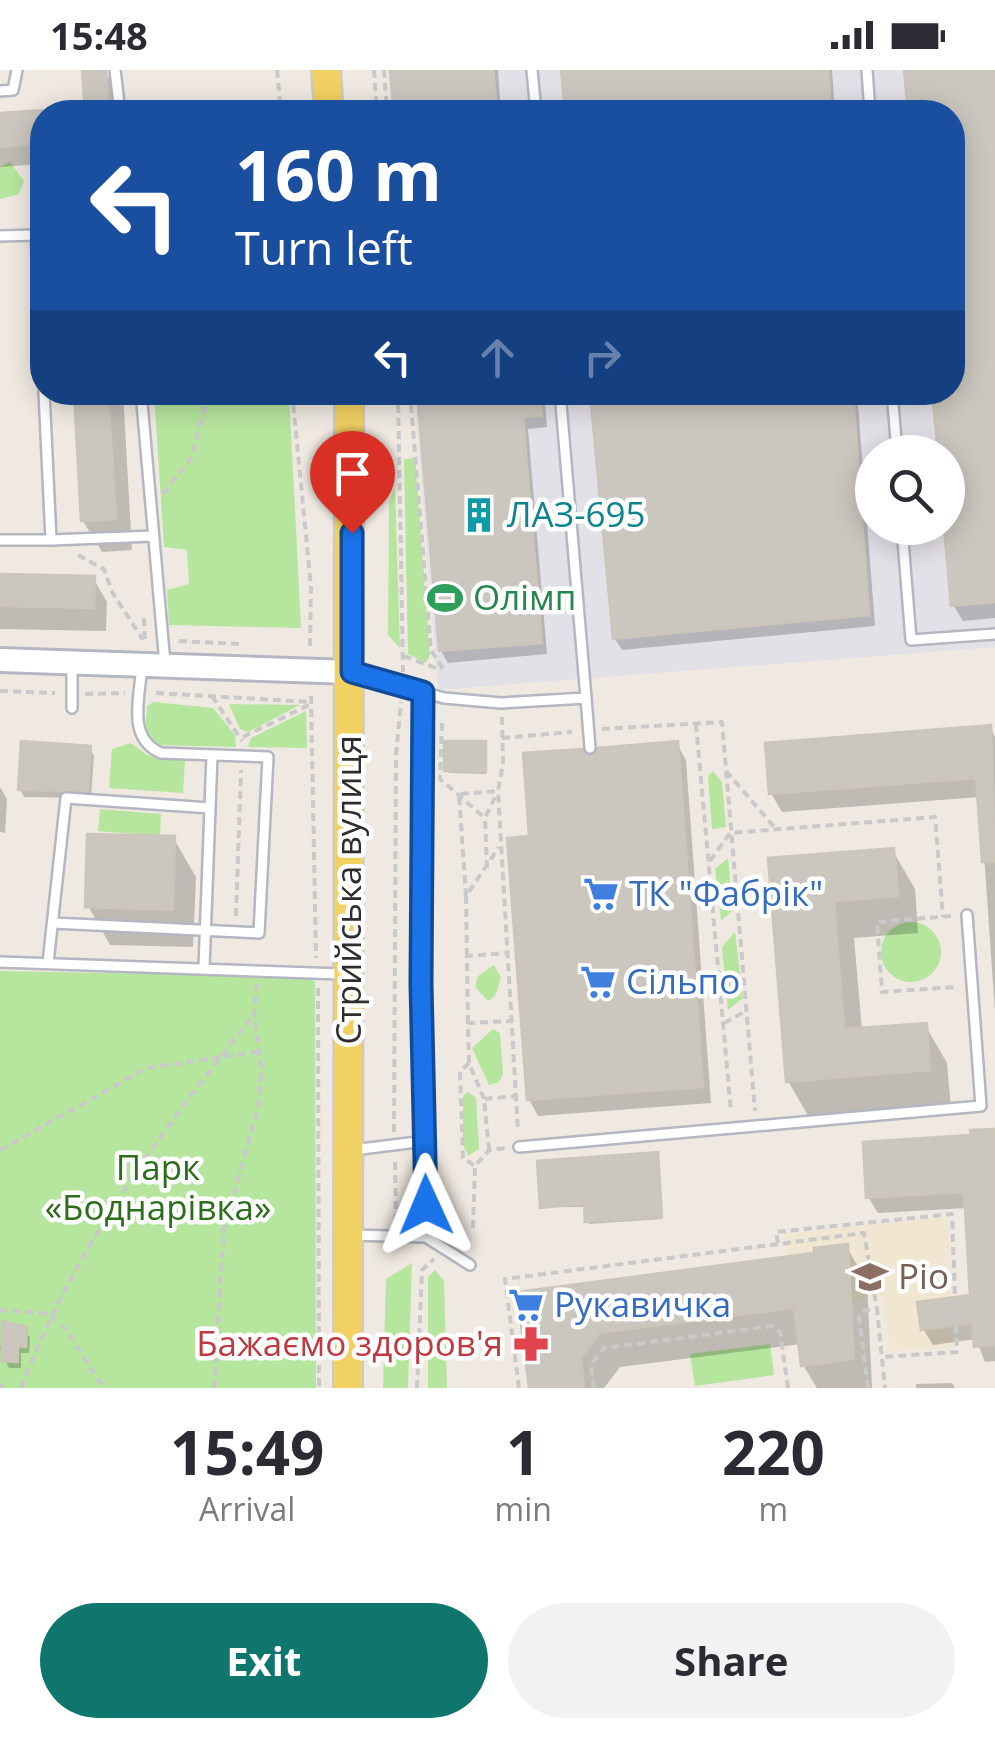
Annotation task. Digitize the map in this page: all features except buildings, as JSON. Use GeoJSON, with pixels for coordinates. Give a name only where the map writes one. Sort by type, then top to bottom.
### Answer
{"type":"FeatureCollection","features":[{"type":"Feature","properties":{"kind":"main road"},"geometry":{"type":"LineString","coordinates":[[326,70],[328,100]]}},
{"type":"Feature","properties":{"kind":"main road","name":"Стрийська вулиця"},"geometry":{"type":"LineString","coordinates":[[348,1388],[352,672],[349,405]]}},
{"type":"Feature","properties":{"kind":"street"},"geometry":{"type":"LineString","coordinates":[[0,660],[72,662],[151,657],[352,672]]}},
{"type":"Feature","properties":{"kind":"lane"},"geometry":{"type":"LineString","coordinates":[[0,91],[13,90],[17,70]]}},
{"type":"Feature","properties":{"kind":"lane"},"geometry":{"type":"LineString","coordinates":[[115,70],[119,100]]}},
{"type":"Feature","properties":{"kind":"lane"},"geometry":{"type":"LineString","coordinates":[[532,70],[535,100]]}},
{"type":"Feature","properties":{"kind":"lane"},"geometry":{"type":"LineString","coordinates":[[867,70],[869,100]]}},
{"type":"Feature","properties":{"kind":"lane"},"geometry":{"type":"LineString","coordinates":[[0,236],[30,235]]}},
{"type":"Feature","properties":{"kind":"lane"},"geometry":{"type":"LineString","coordinates":[[45,405],[52,540]]}},
{"type":"Feature","properties":{"kind":"lane"},"geometry":{"type":"LineString","coordinates":[[53,923],[254,935],[260,929],[268,757],[161,753],[145,746],[138,734],[151,657],[153,536],[142,405]]}},
{"type":"Feature","properties":{"kind":"lane"},"geometry":{"type":"LineString","coordinates":[[561,405],[590,748]]}},
{"type":"Feature","properties":{"kind":"lane"},"geometry":{"type":"LineString","coordinates":[[893,405],[895,435]]}},
{"type":"Feature","properties":{"kind":"lane"},"geometry":{"type":"LineString","coordinates":[[0,540],[153,536]]}},
{"type":"Feature","properties":{"kind":"lane"},"geometry":{"type":"LineString","coordinates":[[903,545],[911,640],[995,634]]}},
{"type":"Feature","properties":{"kind":"lane"},"geometry":{"type":"LineString","coordinates":[[72,662],[72,708]]}},
{"type":"Feature","properties":{"kind":"lane"},"geometry":{"type":"LineString","coordinates":[[352,672],[423,692],[501,703],[586,698]]}},
{"type":"Feature","properties":{"kind":"lane"},"geometry":{"type":"LineString","coordinates":[[423,692],[426,1237]]}},
{"type":"Feature","properties":{"kind":"lane"},"geometry":{"type":"LineString","coordinates":[[204,967],[212,755]]}},
{"type":"Feature","properties":{"kind":"lane"},"geometry":{"type":"LineString","coordinates":[[48,964],[66,798],[210,808]]}},
{"type":"Feature","properties":{"kind":"lane"},"geometry":{"type":"LineString","coordinates":[[966,915],[981,1106]]}},
{"type":"Feature","properties":{"kind":"lane"},"geometry":{"type":"LineString","coordinates":[[0,962],[251,968],[348,975]]}},
{"type":"Feature","properties":{"kind":"lane"},"geometry":{"type":"LineString","coordinates":[[519,1147],[995,1103]]}},
{"type":"Feature","properties":{"kind":"lane"},"geometry":{"type":"LineString","coordinates":[[348,1151],[425,1142]]}},
{"type":"Feature","properties":{"kind":"lane"},"geometry":{"type":"LineString","coordinates":[[348,1235],[426,1237],[470,1265]]}},
{"type":"Feature","properties":{"kind":"path"},"geometry":{"type":"LineString","coordinates":[[278,70],[280,100]]}},
{"type":"Feature","properties":{"kind":"path"},"geometry":{"type":"LineString","coordinates":[[374,70],[376,100]]}},
{"type":"Feature","properties":{"kind":"path"},"geometry":{"type":"LineString","coordinates":[[384,70],[386,100]]}},
{"type":"Feature","properties":{"kind":"path"},"geometry":{"type":"LineString","coordinates":[[149,502],[169,491],[191,458],[206,405]]}},
{"type":"Feature","properties":{"kind":"path"},"geometry":{"type":"LineString","coordinates":[[293,405],[311,586],[310,648]]}},
{"type":"Feature","properties":{"kind":"path"},"geometry":{"type":"LineString","coordinates":[[399,405],[404,656],[444,672],[431,650],[411,405]]}},
{"type":"Feature","properties":{"kind":"path"},"geometry":{"type":"LineString","coordinates":[[402,432],[413,431]]}},
{"type":"Feature","properties":{"kind":"path"},"geometry":{"type":"LineString","coordinates":[[52,540],[104,569],[112,592],[151,657]]}},
{"type":"Feature","properties":{"kind":"path"},"geometry":{"type":"LineString","coordinates":[[396,1234],[396,755],[402,686]]}},
{"type":"Feature","properties":{"kind":"path"},"geometry":{"type":"LineString","coordinates":[[254,690],[254,698]]}},
{"type":"Feature","properties":{"kind":"path"},"geometry":{"type":"LineString","coordinates":[[147,692],[311,701]]}},
{"type":"Feature","properties":{"kind":"path"},"geometry":{"type":"LineString","coordinates":[[212,696],[242,738],[242,756]]}},
{"type":"Feature","properties":{"kind":"path"},"geometry":{"type":"LineString","coordinates":[[242,738],[311,701]]}},
{"type":"Feature","properties":{"kind":"path"},"geometry":{"type":"LineString","coordinates":[[311,701],[318,973],[319,1388]]}},
{"type":"Feature","properties":{"kind":"path"},"geometry":{"type":"LineString","coordinates":[[473,1228],[475,1166],[490,1150],[519,1147],[498,790],[501,703]]}},
{"type":"Feature","properties":{"kind":"path"},"geometry":{"type":"LineString","coordinates":[[502,738],[722,722],[756,1126]]}},
{"type":"Feature","properties":{"kind":"path"},"geometry":{"type":"LineString","coordinates":[[442,723],[440,779],[484,818]]}},
{"type":"Feature","properties":{"kind":"path"},"geometry":{"type":"LineString","coordinates":[[696,724],[733,1129]]}},
{"type":"Feature","properties":{"kind":"path"},"geometry":{"type":"LineString","coordinates":[[726,771],[777,830]]}},
{"type":"Feature","properties":{"kind":"path"},"geometry":{"type":"LineString","coordinates":[[459,794],[498,790]]}},
{"type":"Feature","properties":{"kind":"path"},"geometry":{"type":"LineString","coordinates":[[488,868],[484,818],[498,790]]}},
{"type":"Feature","properties":{"kind":"path"},"geometry":{"type":"LineString","coordinates":[[459,794],[466,896],[469,1062],[484,1099],[490,1150]]}},
{"type":"Feature","properties":{"kind":"path"},"geometry":{"type":"LineString","coordinates":[[708,862],[730,834],[936,817],[943,917]]}},
{"type":"Feature","properties":{"kind":"path"},"geometry":{"type":"LineString","coordinates":[[466,896],[501,843]]}},
{"type":"Feature","properties":{"kind":"path"},"geometry":{"type":"LineString","coordinates":[[966,915],[877,922],[882,992],[971,986]]}},
{"type":"Feature","properties":{"kind":"path"},"geometry":{"type":"LineString","coordinates":[[467,956],[508,953]]}},
{"type":"Feature","properties":{"kind":"path"},"geometry":{"type":"LineString","coordinates":[[214,1388],[224,1228],[258,1108],[262,1071],[254,1015],[257,980],[251,968]]}},
{"type":"Feature","properties":{"kind":"path"},"geometry":{"type":"LineString","coordinates":[[723,1024],[746,1011]]}},
{"type":"Feature","properties":{"kind":"path"},"geometry":{"type":"LineString","coordinates":[[21,1388],[49,1314],[102,1220],[254,1015]]}},
{"type":"Feature","properties":{"kind":"path"},"geometry":{"type":"LineString","coordinates":[[468,1024],[512,1021]]}},
{"type":"Feature","properties":{"kind":"path"},"geometry":{"type":"LineString","coordinates":[[0,1150],[147,1068],[258,1052]]}},
{"type":"Feature","properties":{"kind":"path"},"geometry":{"type":"LineString","coordinates":[[469,1062],[460,1072],[462,1158],[475,1166]]}},
{"type":"Feature","properties":{"kind":"path"},"geometry":{"type":"LineString","coordinates":[[484,1099],[516,1096]]}},
{"type":"Feature","properties":{"kind":"path"},"geometry":{"type":"LineString","coordinates":[[778,1243],[776,1232],[952,1214],[957,1352],[883,1357]]}},
{"type":"Feature","properties":{"kind":"path"},"geometry":{"type":"LineString","coordinates":[[519,1388],[506,1278],[864,1233],[885,1388]]}},
{"type":"Feature","properties":{"kind":"path"},"geometry":{"type":"LineString","coordinates":[[418,1388],[422,1270],[434,1259]]}},
{"type":"Feature","properties":{"kind":"path"},"geometry":{"type":"LineString","coordinates":[[868,1388],[859,1318],[865,1310],[877,1309]]}},
{"type":"Feature","properties":{"kind":"path"},"geometry":{"type":"LineString","coordinates":[[0,1310],[49,1314],[74,1342],[104,1388]]}},
{"type":"Feature","properties":{"kind":"path"},"geometry":{"type":"LineString","coordinates":[[594,1388],[591,1365],[604,1348],[773,1326],[780,1332],[788,1388]]}},
{"type":"Feature","properties":{"kind":"shaded area"},"geometry":{"type":"Polygon","coordinates":[[[388,70],[995,70],[995,647],[438,690],[415,405],[965,405],[965,100],[390,100],[388,70]]]}},
{"type":"Feature","properties":{"kind":"shaded area","name":"Ріо"},"geometry":{"type":"Polygon","coordinates":[[[948,1217],[953,1347],[890,1351],[883,1297],[852,1300],[853,1310],[795,1318],[784,1234],[948,1217]]]}},
{"type":"Feature","properties":{"kind":"green space"},"geometry":{"type":"Polygon","coordinates":[[[10,162],[24,181],[19,194],[0,199],[0,167],[10,162]]]}},
{"type":"Feature","properties":{"kind":"green space"},"geometry":{"type":"Polygon","coordinates":[[[155,405],[290,405],[301,628],[169,625],[167,590],[189,584],[187,550],[164,547],[155,405]]]}},
{"type":"Feature","properties":{"kind":"green space"},"geometry":{"type":"Polygon","coordinates":[[[415,458],[430,655],[426,663],[408,654],[404,459],[415,458]]]}},
{"type":"Feature","properties":{"kind":"green space"},"geometry":{"type":"Polygon","coordinates":[[[395,487],[400,648],[388,635],[389,502],[395,487]]]}},
{"type":"Feature","properties":{"kind":"green space"},"geometry":{"type":"Polygon","coordinates":[[[153,702],[213,708],[235,735],[236,747],[156,745],[145,735],[147,706],[153,702]]]}},
{"type":"Feature","properties":{"kind":"green space"},"geometry":{"type":"Polygon","coordinates":[[[229,704],[300,705],[248,732],[240,729],[229,704]]]}},
{"type":"Feature","properties":{"kind":"green space"},"geometry":{"type":"Polygon","coordinates":[[[306,711],[307,748],[248,747],[251,738],[306,711]]]}},
{"type":"Feature","properties":{"kind":"green space"},"geometry":{"type":"Polygon","coordinates":[[[131,743],[147,755],[185,760],[183,793],[109,788],[112,749],[131,743]]]}},
{"type":"Feature","properties":{"kind":"green space"},"geometry":{"type":"Polygon","coordinates":[[[713,771],[722,782],[726,827],[712,829],[708,776],[713,771]]]}},
{"type":"Feature","properties":{"kind":"green space"},"geometry":{"type":"Polygon","coordinates":[[[100,809],[161,814],[160,836],[98,831],[100,809]]]}},
{"type":"Feature","properties":{"kind":"green space"},"geometry":{"type":"Polygon","coordinates":[[[728,858],[733,910],[721,921],[715,869],[728,858]]]}},
{"type":"Feature","properties":{"kind":"green space"},"geometry":{"type":"Polygon","coordinates":[[[911,922],[932,931],[941,952],[932,973],[911,982],[890,973],[881,952],[890,931],[911,922]]]}},
{"type":"Feature","properties":{"kind":"green space"},"geometry":{"type":"Polygon","coordinates":[[[735,932],[743,998],[728,1010],[722,947],[735,932]]]}},
{"type":"Feature","properties":{"kind":"green space"},"geometry":{"type":"Polygon","coordinates":[[[494,965],[501,978],[495,996],[488,1001],[475,987],[478,976],[494,965]]]}},
{"type":"Feature","properties":{"kind":"green space","name":"Парк «Боднарівка»"},"geometry":{"type":"Polygon","coordinates":[[[0,971],[306,977],[315,982],[316,1388],[0,1388],[0,971]]]}},
{"type":"Feature","properties":{"kind":"green space"},"geometry":{"type":"Polygon","coordinates":[[[493,1029],[500,1033],[503,1074],[499,1082],[489,1085],[472,1048],[493,1029]]]}},
{"type":"Feature","properties":{"kind":"green space"},"geometry":{"type":"Polygon","coordinates":[[[468,1092],[476,1098],[479,1149],[468,1156],[463,1144],[463,1096],[468,1092]]]}},
{"type":"Feature","properties":{"kind":"green space"},"geometry":{"type":"Polygon","coordinates":[[[412,1263],[408,1388],[383,1388],[386,1279],[412,1263]]]}},
{"type":"Feature","properties":{"kind":"green space"},"geometry":{"type":"Polygon","coordinates":[[[435,1270],[444,1281],[447,1388],[428,1388],[428,1277],[435,1270]]]}},
{"type":"Feature","properties":{"kind":"green space"},"geometry":{"type":"Polygon","coordinates":[[[770,1344],[774,1375],[695,1386],[690,1354],[770,1344]]]}},
{"type":"Feature","properties":{"kind":"place","name":"ЛАЗ-695"},"geometry":{"type":"Point","coordinates":[479,515]}},
{"type":"Feature","properties":{"kind":"place","name":"Олімп"},"geometry":{"type":"Point","coordinates":[445,598]}},
{"type":"Feature","properties":{"kind":"place","name":"ТК \"Фабрік\""},"geometry":{"type":"Point","coordinates":[601,894]}},
{"type":"Feature","properties":{"kind":"place","name":"Сільпо"},"geometry":{"type":"Point","coordinates":[598,982]}},
{"type":"Feature","properties":{"kind":"place","name":"Ріо"},"geometry":{"type":"Point","coordinates":[870,1277]}},
{"type":"Feature","properties":{"kind":"place","name":"Рукавичка"},"geometry":{"type":"Point","coordinates":[526,1305]}},
{"type":"Feature","properties":{"kind":"place","name":"Бажаємо здоров'я"},"geometry":{"type":"Point","coordinates":[531,1344]}},
{"type":"Feature","properties":{"kind":"route"},"geometry":{"type":"LineString","coordinates":[[352,533],[352,672],[423,692],[421,984],[426,1205]]}}]}
